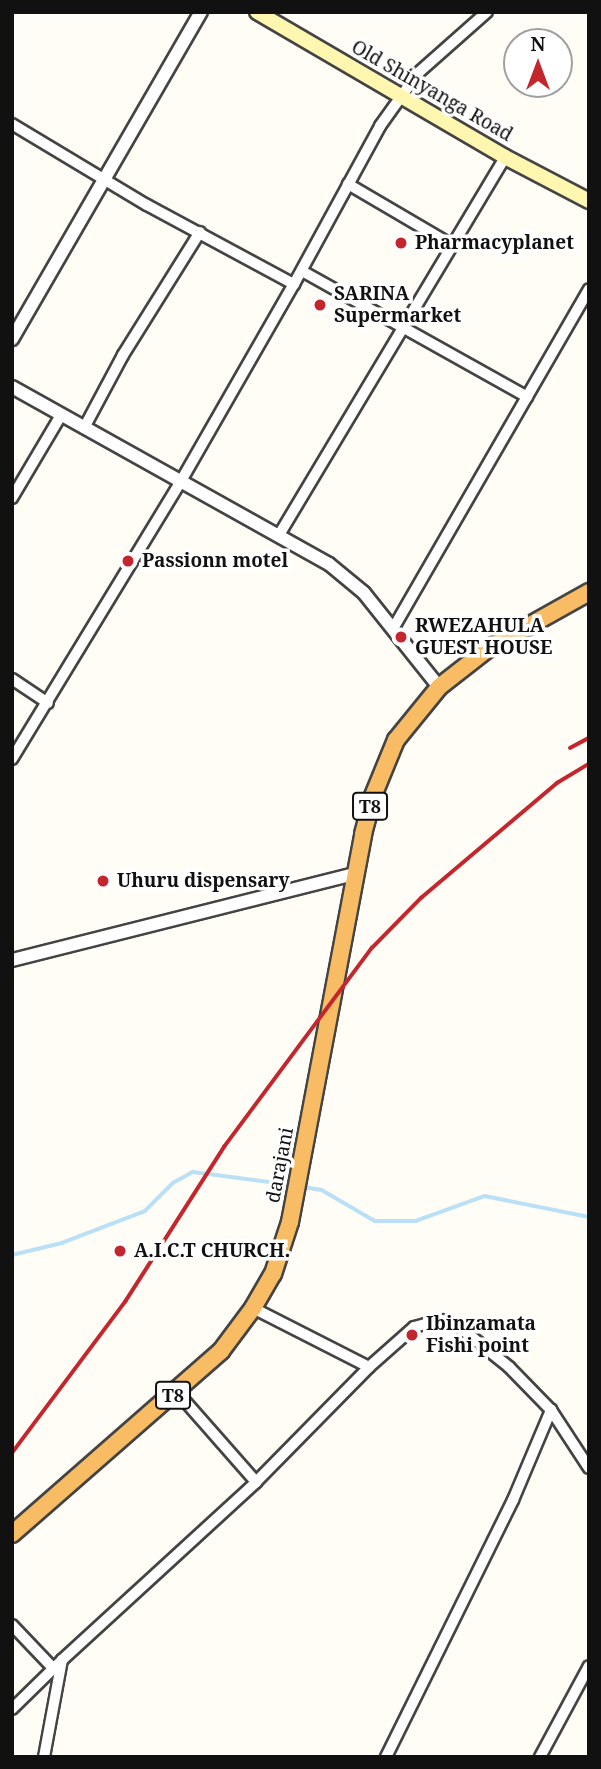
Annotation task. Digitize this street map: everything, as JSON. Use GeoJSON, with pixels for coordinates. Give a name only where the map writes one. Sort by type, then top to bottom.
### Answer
{"type":"FeatureCollection","features":[{"type":"Feature","properties":{"kind":"highway","name":"T8"},"geometry":{"type":"LineString","coordinates":[[355,874],[373,796],[386,761],[396,740],[439,687],[489,648],[589,592]]}},
{"type":"Feature","properties":{"kind":"highway","name":"darajani"},"geometry":{"type":"LineString","coordinates":[[253,1308],[273,1274],[290,1222],[355,874]]}},
{"type":"Feature","properties":{"kind":"highway","name":"T8"},"geometry":{"type":"LineString","coordinates":[[12,1534],[177,1392],[220,1351],[253,1308]]}},
{"type":"Feature","properties":{"kind":"main road","name":"Old Shinyanga Road"},"geometry":{"type":"LineString","coordinates":[[263,14],[505,157],[589,201]]}},
{"type":"Feature","properties":{"kind":"street"},"geometry":{"type":"LineString","coordinates":[[12,339],[102,179],[201,12]]}},
{"type":"Feature","properties":{"kind":"street"},"geometry":{"type":"LineString","coordinates":[[12,759],[181,481],[400,95],[418,73],[487,12]]}},
{"type":"Feature","properties":{"kind":"street"},"geometry":{"type":"LineString","coordinates":[[12,124],[102,179],[294,284]]}},
{"type":"Feature","properties":{"kind":"street"},"geometry":{"type":"LineString","coordinates":[[279,535],[505,157]]}},
{"type":"Feature","properties":{"kind":"street"},"geometry":{"type":"LineString","coordinates":[[348,184],[452,245]]}},
{"type":"Feature","properties":{"kind":"street"},"geometry":{"type":"LineString","coordinates":[[84,428],[123,355],[200,232]]}},
{"type":"Feature","properties":{"kind":"street"},"geometry":{"type":"LineString","coordinates":[[302,271],[527,397]]}},
{"type":"Feature","properties":{"kind":"street"},"geometry":{"type":"LineString","coordinates":[[394,627],[589,289]]}},
{"type":"Feature","properties":{"kind":"street"},"geometry":{"type":"LineString","coordinates":[[12,387],[329,564],[364,593],[394,627],[439,687]]}},
{"type":"Feature","properties":{"kind":"street"},"geometry":{"type":"LineString","coordinates":[[12,498],[61,415]]}},
{"type":"Feature","properties":{"kind":"street"},"geometry":{"type":"LineString","coordinates":[[12,679],[48,703]]}},
{"type":"Feature","properties":{"kind":"street"},"geometry":{"type":"LineString","coordinates":[[12,960],[355,874]]}},
{"type":"Feature","properties":{"kind":"street"},"geometry":{"type":"LineString","coordinates":[[253,1308],[369,1367]]}},
{"type":"Feature","properties":{"kind":"street"},"geometry":{"type":"LineString","coordinates":[[12,1709],[256,1482],[369,1367],[414,1327],[441,1320],[463,1330],[509,1367],[551,1410],[589,1468]]}},
{"type":"Feature","properties":{"kind":"street"},"geometry":{"type":"LineString","coordinates":[[177,1392],[256,1482]]}},
{"type":"Feature","properties":{"kind":"street"},"geometry":{"type":"LineString","coordinates":[[386,1757],[513,1500],[551,1410]]}},
{"type":"Feature","properties":{"kind":"street"},"geometry":{"type":"LineString","coordinates":[[12,1625],[53,1668]]}},
{"type":"Feature","properties":{"kind":"street"},"geometry":{"type":"LineString","coordinates":[[44,1757],[62,1660]]}},
{"type":"Feature","properties":{"kind":"street"},"geometry":{"type":"LineString","coordinates":[[540,1757],[589,1666]]}},
{"type":"Feature","properties":{"kind":"waterway"},"geometry":{"type":"LineString","coordinates":[[12,1255],[62,1243],[145,1211],[173,1183],[193,1172],[292,1185]]}},
{"type":"Feature","properties":{"kind":"waterway"},"geometry":{"type":"LineString","coordinates":[[303,1187],[322,1190],[375,1221],[416,1221],[485,1196],[589,1217]]}},
{"type":"Feature","properties":{"kind":"railway"},"geometry":{"type":"LineString","coordinates":[[570,748],[589,738]]}},
{"type":"Feature","properties":{"kind":"railway"},"geometry":{"type":"LineString","coordinates":[[12,1453],[125,1302],[224,1147],[372,948],[421,898],[557,783],[589,764]]}},
{"type":"Feature","properties":{"kind":"place","name":"Pharmacyplanet"},"geometry":{"type":"Point","coordinates":[401,243]}},
{"type":"Feature","properties":{"kind":"place","name":"SARINA Supermarket"},"geometry":{"type":"Point","coordinates":[320,305]}},
{"type":"Feature","properties":{"kind":"place","name":"Passionn motel"},"geometry":{"type":"Point","coordinates":[128,561]}},
{"type":"Feature","properties":{"kind":"place","name":"RWEZAHULA GUEST HOUSE"},"geometry":{"type":"Point","coordinates":[401,637]}},
{"type":"Feature","properties":{"kind":"place","name":"Uhuru dispensary"},"geometry":{"type":"Point","coordinates":[103,881]}},
{"type":"Feature","properties":{"kind":"place","name":"A.I.C.T CHURCH."},"geometry":{"type":"Point","coordinates":[120,1251]}},
{"type":"Feature","properties":{"kind":"place","name":"Ibinzamata Fishi point"},"geometry":{"type":"Point","coordinates":[412,1335]}}]}
